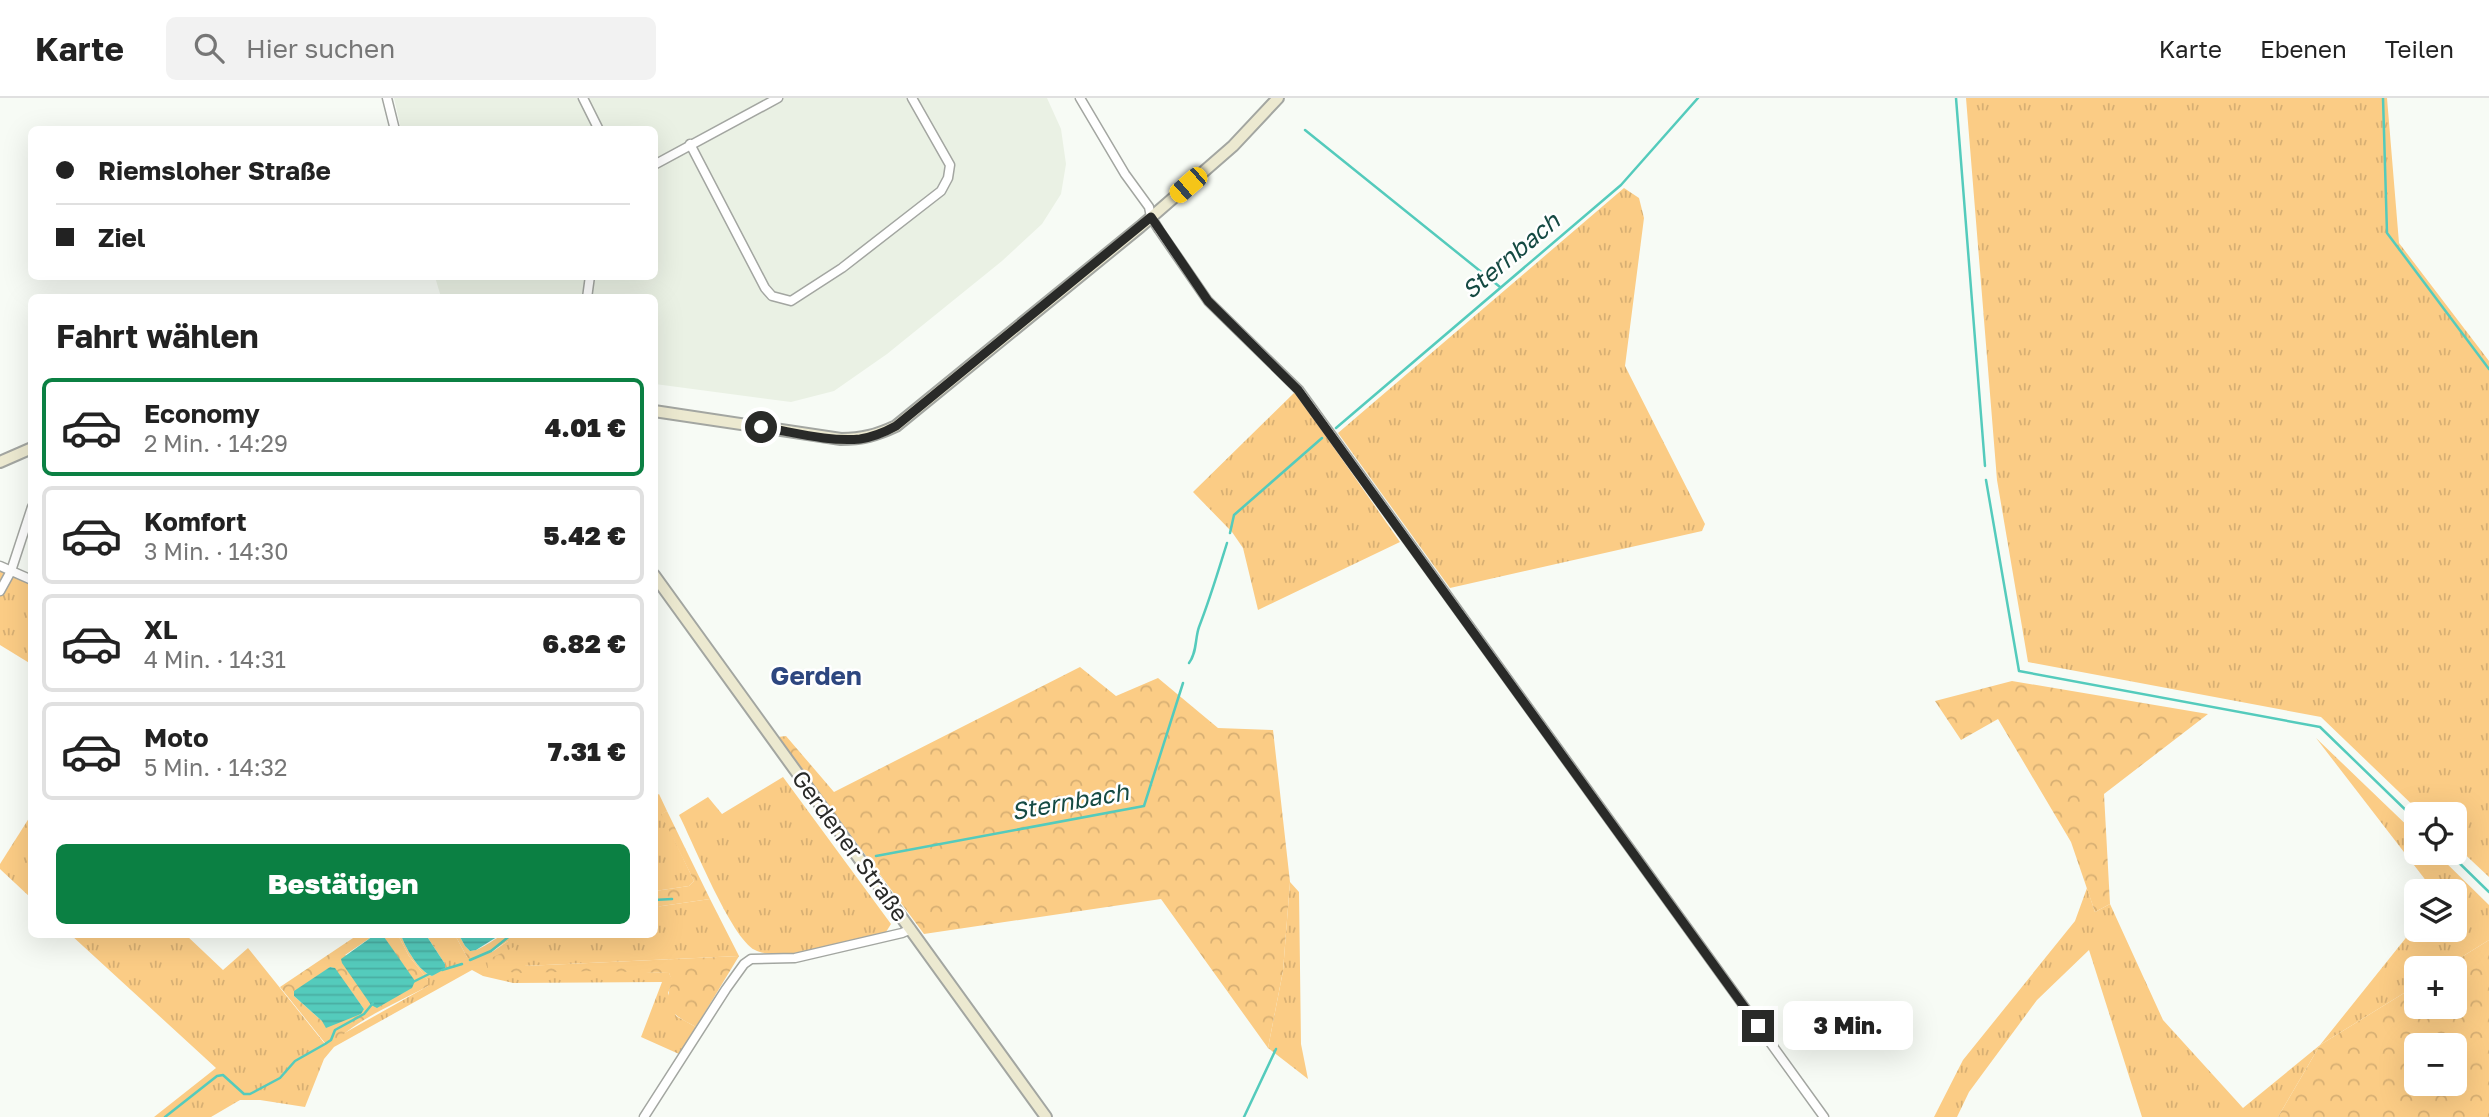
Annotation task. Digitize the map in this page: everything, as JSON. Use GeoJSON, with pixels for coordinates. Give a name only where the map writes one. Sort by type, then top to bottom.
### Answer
{"type":"FeatureCollection","features":[{"type":"Feature","properties":{"kind":"main road"},"geometry":{"type":"LineString","coordinates":[[658,412],[841,439],[861,439],[896,426],[1151,217],[1233,146],[1278,98]]}},
{"type":"Feature","properties":{"kind":"main road"},"geometry":{"type":"LineString","coordinates":[[0,462],[28,450]]}},
{"type":"Feature","properties":{"kind":"main road","name":"Gerdener Straße"},"geometry":{"type":"LineString","coordinates":[[658,581],[1046,1117]]}},
{"type":"Feature","properties":{"kind":"street"},"geometry":{"type":"LineString","coordinates":[[387,98],[394,126]]}},
{"type":"Feature","properties":{"kind":"street"},"geometry":{"type":"LineString","coordinates":[[583,98],[597,126]]}},
{"type":"Feature","properties":{"kind":"street"},"geometry":{"type":"LineString","coordinates":[[658,163],[778,98]]}},
{"type":"Feature","properties":{"kind":"street"},"geometry":{"type":"LineString","coordinates":[[690,145],[765,288],[772,296],[791,301],[842,268],[941,191],[948,178],[950,165],[912,98]]}},
{"type":"Feature","properties":{"kind":"street"},"geometry":{"type":"LineString","coordinates":[[1080,98],[1125,174],[1149,207],[1151,217],[1208,301],[1298,390],[1824,1117]]}},
{"type":"Feature","properties":{"kind":"street"},"geometry":{"type":"LineString","coordinates":[[0,591],[11,571],[28,519]]}},
{"type":"Feature","properties":{"kind":"street"},"geometry":{"type":"LineString","coordinates":[[0,566],[28,578]]}},
{"type":"Feature","properties":{"kind":"street"},"geometry":{"type":"LineString","coordinates":[[644,1117],[726,989],[744,964],[751,959],[795,958],[911,929]]}},
{"type":"Feature","properties":{"kind":"shaded area"},"geometry":{"type":"Polygon","coordinates":[[[394,98],[1047,98],[1061,129],[1066,164],[1061,194],[1042,224],[1002,261],[887,354],[834,391],[791,402],[658,384],[658,294],[440,294],[436,280],[658,280],[658,126],[400,126],[394,98]]]}},
{"type":"Feature","properties":{"kind":"green space"},"geometry":{"type":"Polygon","coordinates":[[[1966,98],[2387,98],[2399,243],[2489,361],[2489,877],[2467,856],[2467,802],[2410,802],[2321,717],[2028,662],[1997,480],[1966,98]]]}},
{"type":"Feature","properties":{"kind":"green space"},"geometry":{"type":"Polygon","coordinates":[[[1624,188],[1639,198],[1644,218],[1625,366],[1705,524],[1702,531],[1450,588],[1338,433],[1624,188]]]}},
{"type":"Feature","properties":{"kind":"green space"},"geometry":{"type":"Polygon","coordinates":[[[1295,392],[1400,542],[1258,610],[1243,548],[1232,532],[1193,492],[1295,392]]]}},
{"type":"Feature","properties":{"kind":"green space"},"geometry":{"type":"Polygon","coordinates":[[[0,566],[28,579],[28,662],[0,645],[0,566]]]}},
{"type":"Feature","properties":{"kind":"green space"},"geometry":{"type":"Polygon","coordinates":[[[1080,667],[1116,696],[1158,678],[1218,728],[1273,730],[1290,882],[1283,971],[1268,1048],[1161,899],[924,934],[778,737],[786,736],[834,792],[1080,667]]]}},
{"type":"Feature","properties":{"kind":"green space"},"geometry":{"type":"Polygon","coordinates":[[[2012,681],[2208,714],[2104,794],[2110,904],[2095,912],[2071,842],[1998,719],[1961,740],[1935,701],[2012,681]]]}},
{"type":"Feature","properties":{"kind":"green space"},"geometry":{"type":"Polygon","coordinates":[[[2316,738],[2404,823],[2404,852],[2316,738]]]}},
{"type":"Feature","properties":{"kind":"green space"},"geometry":{"type":"Polygon","coordinates":[[[783,777],[891,924],[886,932],[819,949],[767,954],[755,950],[745,942],[735,928],[679,815],[708,797],[722,814],[783,777]]]}},
{"type":"Feature","properties":{"kind":"green space"},"geometry":{"type":"Polygon","coordinates":[[[658,795],[667,811],[662,814],[694,881],[689,886],[658,891],[658,795]]]}},
{"type":"Feature","properties":{"kind":"green space"},"geometry":{"type":"Polygon","coordinates":[[[667,811],[710,899],[658,907],[658,891],[689,886],[694,881],[661,814],[667,811]]]}},
{"type":"Feature","properties":{"kind":"green space"},"geometry":{"type":"Polygon","coordinates":[[[28,820],[28,895],[0,869],[0,864],[28,820]]]}},
{"type":"Feature","properties":{"kind":"green space"},"geometry":{"type":"Polygon","coordinates":[[[2414,865],[2448,865],[2463,879],[2425,879],[2414,865]]]}},
{"type":"Feature","properties":{"kind":"green space"},"geometry":{"type":"Polygon","coordinates":[[[1290,882],[1299,892],[1301,1044],[1308,1079],[1268,1048],[1283,971],[1290,882]]]}},
{"type":"Feature","properties":{"kind":"green space"},"geometry":{"type":"Polygon","coordinates":[[[2467,883],[2489,905],[2489,940],[2463,956],[2404,956],[2404,993],[2320,1045],[2404,940],[2467,942],[2467,883]]]}},
{"type":"Feature","properties":{"kind":"green space"},"geometry":{"type":"Polygon","coordinates":[[[2087,888],[2095,912],[2110,904],[2163,1020],[2243,1108],[2320,1045],[2278,1117],[2142,1117],[2089,950],[2037,1000],[1969,1092],[1957,1117],[1934,1117],[1963,1060],[2075,921],[2087,888]]]}},
{"type":"Feature","properties":{"kind":"green space"},"geometry":{"type":"Polygon","coordinates":[[[710,899],[739,956],[524,966],[486,965],[669,973],[673,981],[668,993],[676,1016],[696,1027],[679,1054],[641,1037],[662,982],[513,983],[483,976],[472,970],[334,1047],[324,1059],[305,1107],[260,1100],[240,1100],[211,1117],[154,1117],[216,1068],[74,938],[189,938],[223,970],[248,948],[325,1044],[428,986],[428,980],[409,956],[400,938],[402,938],[418,964],[432,976],[445,964],[428,938],[457,938],[467,957],[492,952],[508,941],[508,938],[658,938],[658,907],[710,899]]]}},
{"type":"Feature","properties":{"kind":"green space"},"geometry":{"type":"Polygon","coordinates":[[[353,938],[370,938],[345,955],[415,982],[384,938],[400,938],[409,956],[428,980],[428,986],[362,1021],[329,1048],[280,987],[353,938]],[[330,967],[294,996],[322,1021],[364,1009],[334,968],[330,967]]]}},
{"type":"Feature","properties":{"kind":"green space"},"geometry":{"type":"Polygon","coordinates":[[[457,938],[461,938],[470,951],[497,938],[508,938],[508,941],[474,962],[467,957],[457,938]]]}},
{"type":"Feature","properties":{"kind":"green space"},"geometry":{"type":"Polygon","coordinates":[[[2489,940],[2489,1117],[2278,1117],[2320,1045],[2404,993],[2404,1019],[2467,1019],[2467,956],[2463,956],[2489,940]]]}},
{"type":"Feature","properties":{"kind":"green space"},"geometry":{"type":"Polygon","coordinates":[[[514,947],[524,966],[739,956],[696,1027],[676,1015],[669,1005],[672,981],[669,973],[516,973],[488,968],[487,960],[514,947]]]}},
{"type":"Feature","properties":{"kind":"water"},"geometry":{"type":"Polygon","coordinates":[[[370,938],[385,938],[415,981],[412,988],[377,1008],[371,1005],[341,959],[370,938]]]}},
{"type":"Feature","properties":{"kind":"water"},"geometry":{"type":"Polygon","coordinates":[[[402,938],[428,938],[445,964],[445,969],[432,976],[427,974],[402,938]]]}},
{"type":"Feature","properties":{"kind":"water"},"geometry":{"type":"Polygon","coordinates":[[[461,938],[495,938],[476,950],[470,951],[461,938]]]}},
{"type":"Feature","properties":{"kind":"water"},"geometry":{"type":"Polygon","coordinates":[[[330,967],[335,968],[364,1009],[361,1014],[326,1028],[322,1021],[294,996],[294,991],[330,967]]]}},
{"type":"Feature","properties":{"kind":"waterway","name":"Sternbach"},"geometry":{"type":"LineString","coordinates":[[1336,428],[1621,185],[1698,98]]}},
{"type":"Feature","properties":{"kind":"waterway"},"geometry":{"type":"LineString","coordinates":[[1956,98],[1985,466]]}},
{"type":"Feature","properties":{"kind":"waterway"},"geometry":{"type":"LineString","coordinates":[[2383,98],[2387,233],[2489,369]]}},
{"type":"Feature","properties":{"kind":"waterway"},"geometry":{"type":"LineString","coordinates":[[1305,130],[1500,287]]}},
{"type":"Feature","properties":{"kind":"waterway","name":"Sternbach"},"geometry":{"type":"LineString","coordinates":[[1230,533],[1234,515],[1322,438]]}},
{"type":"Feature","properties":{"kind":"waterway"},"geometry":{"type":"LineString","coordinates":[[1986,480],[2019,671],[2320,727],[2404,808]]}},
{"type":"Feature","properties":{"kind":"waterway","name":"Sternbach"},"geometry":{"type":"LineString","coordinates":[[1189,663],[1227,543]]}},
{"type":"Feature","properties":{"kind":"waterway","name":"Sternbach"},"geometry":{"type":"LineString","coordinates":[[876,856],[1144,806],[1183,683]]}},
{"type":"Feature","properties":{"kind":"waterway"},"geometry":{"type":"LineString","coordinates":[[2461,865],[2489,892]]}},
{"type":"Feature","properties":{"kind":"waterway"},"geometry":{"type":"LineString","coordinates":[[658,900],[672,899]]}},
{"type":"Feature","properties":{"kind":"waterway"},"geometry":{"type":"LineString","coordinates":[[470,960],[491,951],[507,938]]}},
{"type":"Feature","properties":{"kind":"waterway"},"geometry":{"type":"LineString","coordinates":[[442,970],[462,964]]}},
{"type":"Feature","properties":{"kind":"waterway"},"geometry":{"type":"LineString","coordinates":[[413,982],[429,974]]}},
{"type":"Feature","properties":{"kind":"waterway"},"geometry":{"type":"LineString","coordinates":[[165,1117],[217,1076],[223,1075],[244,1094],[250,1094],[280,1078],[295,1061],[331,1040],[335,1030],[364,1014],[373,1003]]}},
{"type":"Feature","properties":{"kind":"waterway"},"geometry":{"type":"LineString","coordinates":[[1244,1117],[1276,1049]]}},
{"type":"Feature","properties":{"kind":"district","name":"Gerden"},"geometry":{"type":"Point","coordinates":[816,676]}},
{"type":"Feature","properties":{"kind":"route"},"geometry":{"type":"LineString","coordinates":[[761,427],[841,439],[861,439],[896,426],[1151,217],[1208,301],[1298,390],[1758,1026]]}}]}
